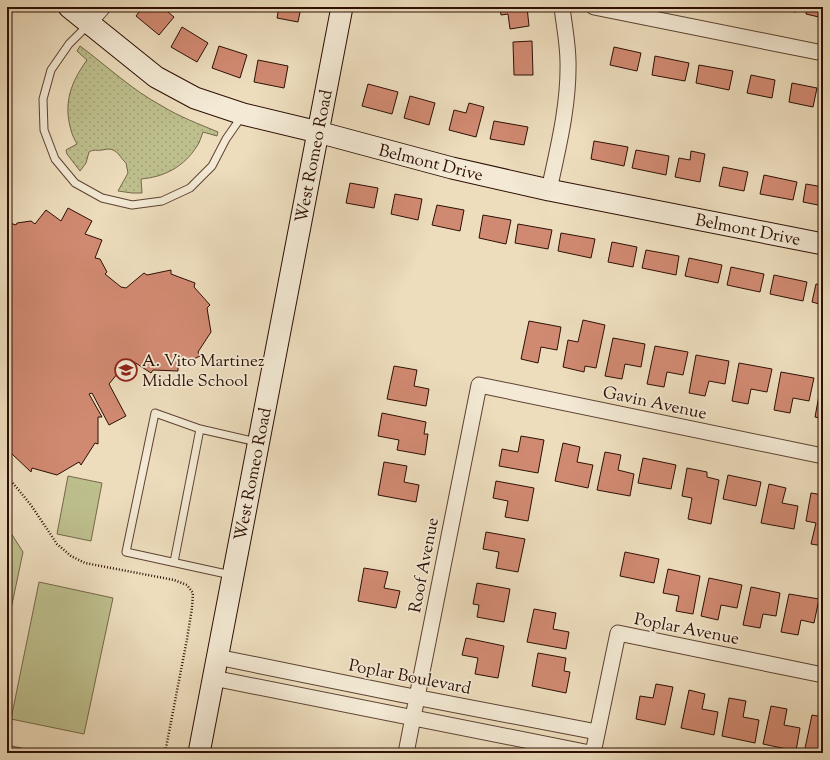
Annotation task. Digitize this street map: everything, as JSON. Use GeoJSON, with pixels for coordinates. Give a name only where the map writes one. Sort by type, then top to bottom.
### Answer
{"type":"FeatureCollection","features":[{"type":"Feature","properties":{"kind":"street","name":"Belmont Drive"},"geometry":{"type":"LineString","coordinates":[[69,7],[156,77],[195,98],[243,114],[318,132],[452,168],[549,190],[823,244]]}},
{"type":"Feature","properties":{"kind":"street"},"geometry":{"type":"LineString","coordinates":[[89,23],[103,7]]}},
{"type":"Feature","properties":{"kind":"street","name":"West Romeo Road"},"geometry":{"type":"LineString","coordinates":[[199,753],[342,7]]}},
{"type":"Feature","properties":{"kind":"street"},"geometry":{"type":"LineString","coordinates":[[549,190],[564,117],[568,84],[568,61],[562,7]]}},
{"type":"Feature","properties":{"kind":"street"},"geometry":{"type":"LineString","coordinates":[[594,7],[823,53]]}},
{"type":"Feature","properties":{"kind":"street","name":"Gavin Avenue"},"geometry":{"type":"LineString","coordinates":[[479,385],[823,456]]}},
{"type":"Feature","properties":{"kind":"street","name":"Roof Avenue"},"geometry":{"type":"LineString","coordinates":[[406,753],[479,385]]}},
{"type":"Feature","properties":{"kind":"street","name":"Poplar Avenue"},"geometry":{"type":"LineString","coordinates":[[597,732],[618,633],[823,675]]}},
{"type":"Feature","properties":{"kind":"street","name":"Poplar Boulevard"},"geometry":{"type":"LineString","coordinates":[[217,657],[597,732]]}},
{"type":"Feature","properties":{"kind":"street"},"geometry":{"type":"LineString","coordinates":[[213,678],[590,753]]}},
{"type":"Feature","properties":{"kind":"street"},"geometry":{"type":"LineString","coordinates":[[593,753],[597,732]]}},
{"type":"Feature","properties":{"kind":"lane"},"geometry":{"type":"LineString","coordinates":[[89,23],[69,44],[52,70],[43,99],[44,130],[56,159],[70,177],[75,182],[102,198],[132,205],[162,201],[190,188],[212,166],[226,139],[243,114]]}},
{"type":"Feature","properties":{"kind":"lane"},"geometry":{"type":"LineString","coordinates":[[233,575],[126,552],[155,413],[200,429],[258,442]]}},
{"type":"Feature","properties":{"kind":"lane"},"geometry":{"type":"LineString","coordinates":[[174,562],[200,429]]}},
{"type":"Feature","properties":{"kind":"path"},"geometry":{"type":"LineString","coordinates":[[7,476],[31,505],[57,544],[71,556],[85,563],[174,580],[187,585],[193,593],[187,639],[165,753]]}},
{"type":"Feature","properties":{"kind":"green space"},"geometry":{"type":"Polygon","coordinates":[[[80,46],[140,93],[176,114],[218,132],[217,136],[203,132],[197,146],[180,165],[173,170],[158,176],[141,179],[142,193],[118,191],[128,173],[126,163],[114,150],[94,150],[89,152],[86,163],[80,171],[67,154],[66,150],[77,144],[71,132],[68,102],[77,76],[87,60],[77,51],[80,46]]]}},
{"type":"Feature","properties":{"kind":"green space"},"geometry":{"type":"Polygon","coordinates":[[[68,476],[102,483],[91,541],[57,534],[68,476]]]}},
{"type":"Feature","properties":{"kind":"green space"},"geometry":{"type":"Polygon","coordinates":[[[7,530],[9,530],[23,552],[7,628],[7,530]]]}},
{"type":"Feature","properties":{"kind":"green space"},"geometry":{"type":"Polygon","coordinates":[[[39,582],[113,598],[84,734],[11,719],[39,582]]]}},
{"type":"Feature","properties":{"kind":"green space"},"geometry":{"type":"Polygon","coordinates":[[[7,745],[45,753],[7,753],[7,745]]]}},
{"type":"Feature","properties":{"kind":"building"},"geometry":{"type":"Polygon","coordinates":[[[143,7],[162,7],[174,17],[159,35],[136,16],[143,7]]]}},
{"type":"Feature","properties":{"kind":"building"},"geometry":{"type":"Polygon","coordinates":[[[279,7],[301,7],[298,22],[277,18],[279,7]]]}},
{"type":"Feature","properties":{"kind":"building"},"geometry":{"type":"Polygon","coordinates":[[[500,7],[527,7],[529,26],[510,29],[508,14],[501,15],[500,7]]]}},
{"type":"Feature","properties":{"kind":"building"},"geometry":{"type":"Polygon","coordinates":[[[769,7],[798,7],[796,12],[769,7]]]}},
{"type":"Feature","properties":{"kind":"building"},"geometry":{"type":"Polygon","coordinates":[[[807,7],[823,7],[823,18],[806,14],[807,7]]]}},
{"type":"Feature","properties":{"kind":"building"},"geometry":{"type":"Polygon","coordinates":[[[182,27],[208,43],[197,62],[171,47],[182,27]]]}},
{"type":"Feature","properties":{"kind":"building"},"geometry":{"type":"Polygon","coordinates":[[[532,41],[533,75],[514,75],[513,42],[532,41]]]}},
{"type":"Feature","properties":{"kind":"building"},"geometry":{"type":"Polygon","coordinates":[[[219,46],[247,55],[240,78],[212,68],[219,46]]]}},
{"type":"Feature","properties":{"kind":"building"},"geometry":{"type":"Polygon","coordinates":[[[614,47],[641,53],[637,71],[610,65],[614,47]]]}},
{"type":"Feature","properties":{"kind":"building"},"geometry":{"type":"Polygon","coordinates":[[[655,56],[689,63],[685,81],[652,75],[655,56]]]}},
{"type":"Feature","properties":{"kind":"building"},"geometry":{"type":"Polygon","coordinates":[[[258,60],[288,66],[284,88],[254,82],[258,60]]]}},
{"type":"Feature","properties":{"kind":"building"},"geometry":{"type":"Polygon","coordinates":[[[699,65],[733,71],[729,90],[696,83],[699,65]]]}},
{"type":"Feature","properties":{"kind":"building"},"geometry":{"type":"Polygon","coordinates":[[[751,75],[775,80],[772,98],[747,93],[751,75]]]}},
{"type":"Feature","properties":{"kind":"building"},"geometry":{"type":"Polygon","coordinates":[[[792,83],[817,88],[813,107],[789,102],[792,83]]]}},
{"type":"Feature","properties":{"kind":"building"},"geometry":{"type":"Polygon","coordinates":[[[368,84],[398,92],[392,114],[362,106],[368,84]]]}},
{"type":"Feature","properties":{"kind":"building"},"geometry":{"type":"Polygon","coordinates":[[[410,96],[435,103],[429,125],[404,118],[410,96]]]}},
{"type":"Feature","properties":{"kind":"building"},"geometry":{"type":"Polygon","coordinates":[[[469,103],[484,107],[476,137],[449,130],[454,110],[466,113],[469,103]]]}},
{"type":"Feature","properties":{"kind":"building"},"geometry":{"type":"Polygon","coordinates":[[[494,121],[528,127],[524,145],[490,139],[494,121]]]}},
{"type":"Feature","properties":{"kind":"building"},"geometry":{"type":"Polygon","coordinates":[[[594,141],[628,147],[624,166],[591,159],[594,141]]]}},
{"type":"Feature","properties":{"kind":"building"},"geometry":{"type":"Polygon","coordinates":[[[636,150],[669,156],[666,175],[632,168],[636,150]]]}},
{"type":"Feature","properties":{"kind":"building"},"geometry":{"type":"Polygon","coordinates":[[[691,151],[705,154],[700,182],[675,177],[679,158],[690,160],[691,151]]]}},
{"type":"Feature","properties":{"kind":"building"},"geometry":{"type":"Polygon","coordinates":[[[723,167],[748,172],[744,191],[719,186],[723,167]]]}},
{"type":"Feature","properties":{"kind":"building"},"geometry":{"type":"Polygon","coordinates":[[[764,175],[797,182],[793,200],[760,194],[764,175]]]}},
{"type":"Feature","properties":{"kind":"building"},"geometry":{"type":"Polygon","coordinates":[[[350,183],[378,188],[374,208],[346,203],[350,183]]]}},
{"type":"Feature","properties":{"kind":"building"},"geometry":{"type":"Polygon","coordinates":[[[806,184],[823,187],[823,206],[803,202],[806,184]]]}},
{"type":"Feature","properties":{"kind":"building"},"geometry":{"type":"Polygon","coordinates":[[[395,194],[422,199],[418,220],[391,214],[395,194]]]}},
{"type":"Feature","properties":{"kind":"building"},"geometry":{"type":"Polygon","coordinates":[[[437,205],[464,210],[460,231],[432,225],[437,205]]]}},
{"type":"Feature","properties":{"kind":"building"},"geometry":{"type":"Polygon","coordinates":[[[68,208],[92,221],[85,234],[102,240],[95,258],[100,259],[107,272],[105,274],[121,287],[126,288],[144,273],[147,275],[171,270],[171,274],[195,283],[194,287],[210,305],[207,308],[211,332],[198,352],[200,356],[178,367],[178,371],[153,370],[151,373],[131,360],[127,362],[109,384],[126,416],[109,425],[92,393],[89,394],[102,417],[98,417],[98,444],[95,443],[81,465],[79,462],[57,475],[32,468],[31,472],[11,453],[9,456],[7,450],[7,222],[16,225],[17,223],[31,221],[35,224],[46,210],[61,221],[68,208]]]}},
{"type":"Feature","properties":{"kind":"building"},"geometry":{"type":"Polygon","coordinates":[[[483,215],[511,220],[506,244],[479,238],[483,215]]]}},
{"type":"Feature","properties":{"kind":"building"},"geometry":{"type":"Polygon","coordinates":[[[518,224],[552,230],[548,249],[515,243],[518,224]]]}},
{"type":"Feature","properties":{"kind":"building"},"geometry":{"type":"Polygon","coordinates":[[[561,233],[595,239],[591,258],[558,251],[561,233]]]}},
{"type":"Feature","properties":{"kind":"building"},"geometry":{"type":"Polygon","coordinates":[[[612,242],[637,247],[633,267],[608,262],[612,242]]]}},
{"type":"Feature","properties":{"kind":"building"},"geometry":{"type":"Polygon","coordinates":[[[646,250],[679,256],[676,275],[642,268],[646,250]]]}},
{"type":"Feature","properties":{"kind":"building"},"geometry":{"type":"Polygon","coordinates":[[[689,258],[722,265],[718,283],[685,276],[689,258]]]}},
{"type":"Feature","properties":{"kind":"building"},"geometry":{"type":"Polygon","coordinates":[[[731,267],[764,274],[760,292],[727,285],[731,267]]]}},
{"type":"Feature","properties":{"kind":"building"},"geometry":{"type":"Polygon","coordinates":[[[774,275],[807,282],[803,301],[770,294],[774,275]]]}},
{"type":"Feature","properties":{"kind":"building"},"geometry":{"type":"Polygon","coordinates":[[[816,284],[823,285],[823,305],[812,302],[816,284]]]}},
{"type":"Feature","properties":{"kind":"building"},"geometry":{"type":"Polygon","coordinates":[[[583,320],[605,325],[596,368],[585,366],[584,372],[563,367],[568,340],[578,342],[583,320]]]}},
{"type":"Feature","properties":{"kind":"building"},"geometry":{"type":"Polygon","coordinates":[[[529,321],[561,327],[557,350],[541,347],[538,363],[521,359],[529,321]]]}},
{"type":"Feature","properties":{"kind":"building"},"geometry":{"type":"Polygon","coordinates":[[[613,338],[645,344],[641,367],[625,364],[622,379],[605,376],[613,338]]]}},
{"type":"Feature","properties":{"kind":"building"},"geometry":{"type":"Polygon","coordinates":[[[655,346],[688,352],[683,375],[667,372],[664,387],[647,384],[655,346]]]}},
{"type":"Feature","properties":{"kind":"building"},"geometry":{"type":"Polygon","coordinates":[[[696,355],[729,361],[725,384],[709,381],[705,396],[689,393],[696,355]]]}},
{"type":"Feature","properties":{"kind":"building"},"geometry":{"type":"Polygon","coordinates":[[[739,363],[772,369],[767,392],[751,389],[748,404],[732,401],[739,363]]]}},
{"type":"Feature","properties":{"kind":"building"},"geometry":{"type":"Polygon","coordinates":[[[394,366],[417,370],[414,386],[429,389],[426,406],[387,399],[394,366]]]}},
{"type":"Feature","properties":{"kind":"building"},"geometry":{"type":"Polygon","coordinates":[[[781,372],[814,378],[809,401],[793,398],[790,413],[774,410],[781,372]]]}},
{"type":"Feature","properties":{"kind":"building"},"geometry":{"type":"Polygon","coordinates":[[[823,379],[823,419],[815,417],[823,379]]]}},
{"type":"Feature","properties":{"kind":"building"},"geometry":{"type":"Polygon","coordinates":[[[382,413],[426,422],[424,434],[428,434],[425,455],[397,450],[399,440],[378,436],[382,413]]]}},
{"type":"Feature","properties":{"kind":"building"},"geometry":{"type":"Polygon","coordinates":[[[521,436],[544,440],[538,473],[499,466],[502,449],[518,452],[521,436]]]}},
{"type":"Feature","properties":{"kind":"building"},"geometry":{"type":"Polygon","coordinates":[[[563,443],[580,447],[577,462],[593,465],[588,488],[555,481],[563,443]]]}},
{"type":"Feature","properties":{"kind":"building"},"geometry":{"type":"Polygon","coordinates":[[[605,452],[621,455],[618,470],[634,474],[630,496],[597,490],[605,452]]]}},
{"type":"Feature","properties":{"kind":"building"},"geometry":{"type":"Polygon","coordinates":[[[643,458],[676,465],[671,489],[638,483],[643,458]]]}},
{"type":"Feature","properties":{"kind":"building"},"geometry":{"type":"Polygon","coordinates":[[[384,462],[407,466],[404,482],[419,485],[416,502],[378,495],[384,462]]]}},
{"type":"Feature","properties":{"kind":"building"},"geometry":{"type":"Polygon","coordinates":[[[687,468],[707,472],[707,477],[719,480],[711,524],[688,519],[692,498],[682,496],[687,468]]]}},
{"type":"Feature","properties":{"kind":"building"},"geometry":{"type":"Polygon","coordinates":[[[728,475],[761,482],[756,506],[723,499],[728,475]]]}},
{"type":"Feature","properties":{"kind":"building"},"geometry":{"type":"Polygon","coordinates":[[[496,481],[534,488],[528,521],[505,517],[508,501],[493,498],[496,481]]]}},
{"type":"Feature","properties":{"kind":"building"},"geometry":{"type":"Polygon","coordinates":[[[769,484],[786,488],[782,503],[798,506],[794,529],[761,523],[769,484]]]}},
{"type":"Feature","properties":{"kind":"building"},"geometry":{"type":"Polygon","coordinates":[[[811,493],[823,495],[823,546],[811,544],[816,523],[806,521],[811,493]]]}},
{"type":"Feature","properties":{"kind":"building"},"geometry":{"type":"Polygon","coordinates":[[[486,532],[525,539],[518,572],[496,568],[499,552],[483,549],[486,532]]]}},
{"type":"Feature","properties":{"kind":"building"},"geometry":{"type":"Polygon","coordinates":[[[625,552],[659,559],[654,583],[620,576],[625,552]]]}},
{"type":"Feature","properties":{"kind":"building"},"geometry":{"type":"Polygon","coordinates":[[[364,568],[388,572],[384,588],[400,591],[396,608],[358,601],[364,568]]]}},
{"type":"Feature","properties":{"kind":"building"},"geometry":{"type":"Polygon","coordinates":[[[668,569],[700,576],[693,614],[676,611],[679,596],[663,593],[668,569]]]}},
{"type":"Feature","properties":{"kind":"building"},"geometry":{"type":"Polygon","coordinates":[[[709,578],[742,585],[737,608],[721,605],[718,620],[701,616],[709,578]]]}},
{"type":"Feature","properties":{"kind":"building"},"geometry":{"type":"Polygon","coordinates":[[[477,583],[510,589],[504,622],[477,617],[479,605],[473,604],[477,583]]]}},
{"type":"Feature","properties":{"kind":"building"},"geometry":{"type":"Polygon","coordinates":[[[751,587],[780,593],[776,616],[763,614],[760,628],[743,625],[751,587]]]}},
{"type":"Feature","properties":{"kind":"building"},"geometry":{"type":"Polygon","coordinates":[[[789,594],[819,599],[814,623],[801,620],[798,635],[781,632],[789,594]]]}},
{"type":"Feature","properties":{"kind":"building"},"geometry":{"type":"Polygon","coordinates":[[[534,609],[556,613],[553,629],[569,632],[566,649],[527,642],[534,609]]]}},
{"type":"Feature","properties":{"kind":"building"},"geometry":{"type":"Polygon","coordinates":[[[466,638],[504,646],[498,678],[475,674],[478,658],[462,655],[466,638]]]}},
{"type":"Feature","properties":{"kind":"building"},"geometry":{"type":"Polygon","coordinates":[[[538,653],[566,658],[564,671],[570,672],[566,693],[532,686],[538,653]]]}},
{"type":"Feature","properties":{"kind":"building"},"geometry":{"type":"Polygon","coordinates":[[[656,684],[673,687],[665,725],[636,719],[640,696],[653,698],[656,684]]]}},
{"type":"Feature","properties":{"kind":"building"},"geometry":{"type":"Polygon","coordinates":[[[689,690],[705,694],[702,709],[718,712],[714,735],[681,728],[689,690]]]}},
{"type":"Feature","properties":{"kind":"building"},"geometry":{"type":"Polygon","coordinates":[[[729,698],[746,701],[743,717],[759,720],[755,743],[722,736],[729,698]]]}},
{"type":"Feature","properties":{"kind":"building"},"geometry":{"type":"Polygon","coordinates":[[[771,706],[787,709],[784,725],[800,728],[796,751],[763,744],[771,706]]]}},
{"type":"Feature","properties":{"kind":"building"},"geometry":{"type":"Polygon","coordinates":[[[812,715],[823,717],[823,753],[804,753],[812,715]]]}},
{"type":"Feature","properties":{"kind":"place","name":"A. Vito Martinez Middle School"},"geometry":{"type":"Point","coordinates":[126,370]}}]}
